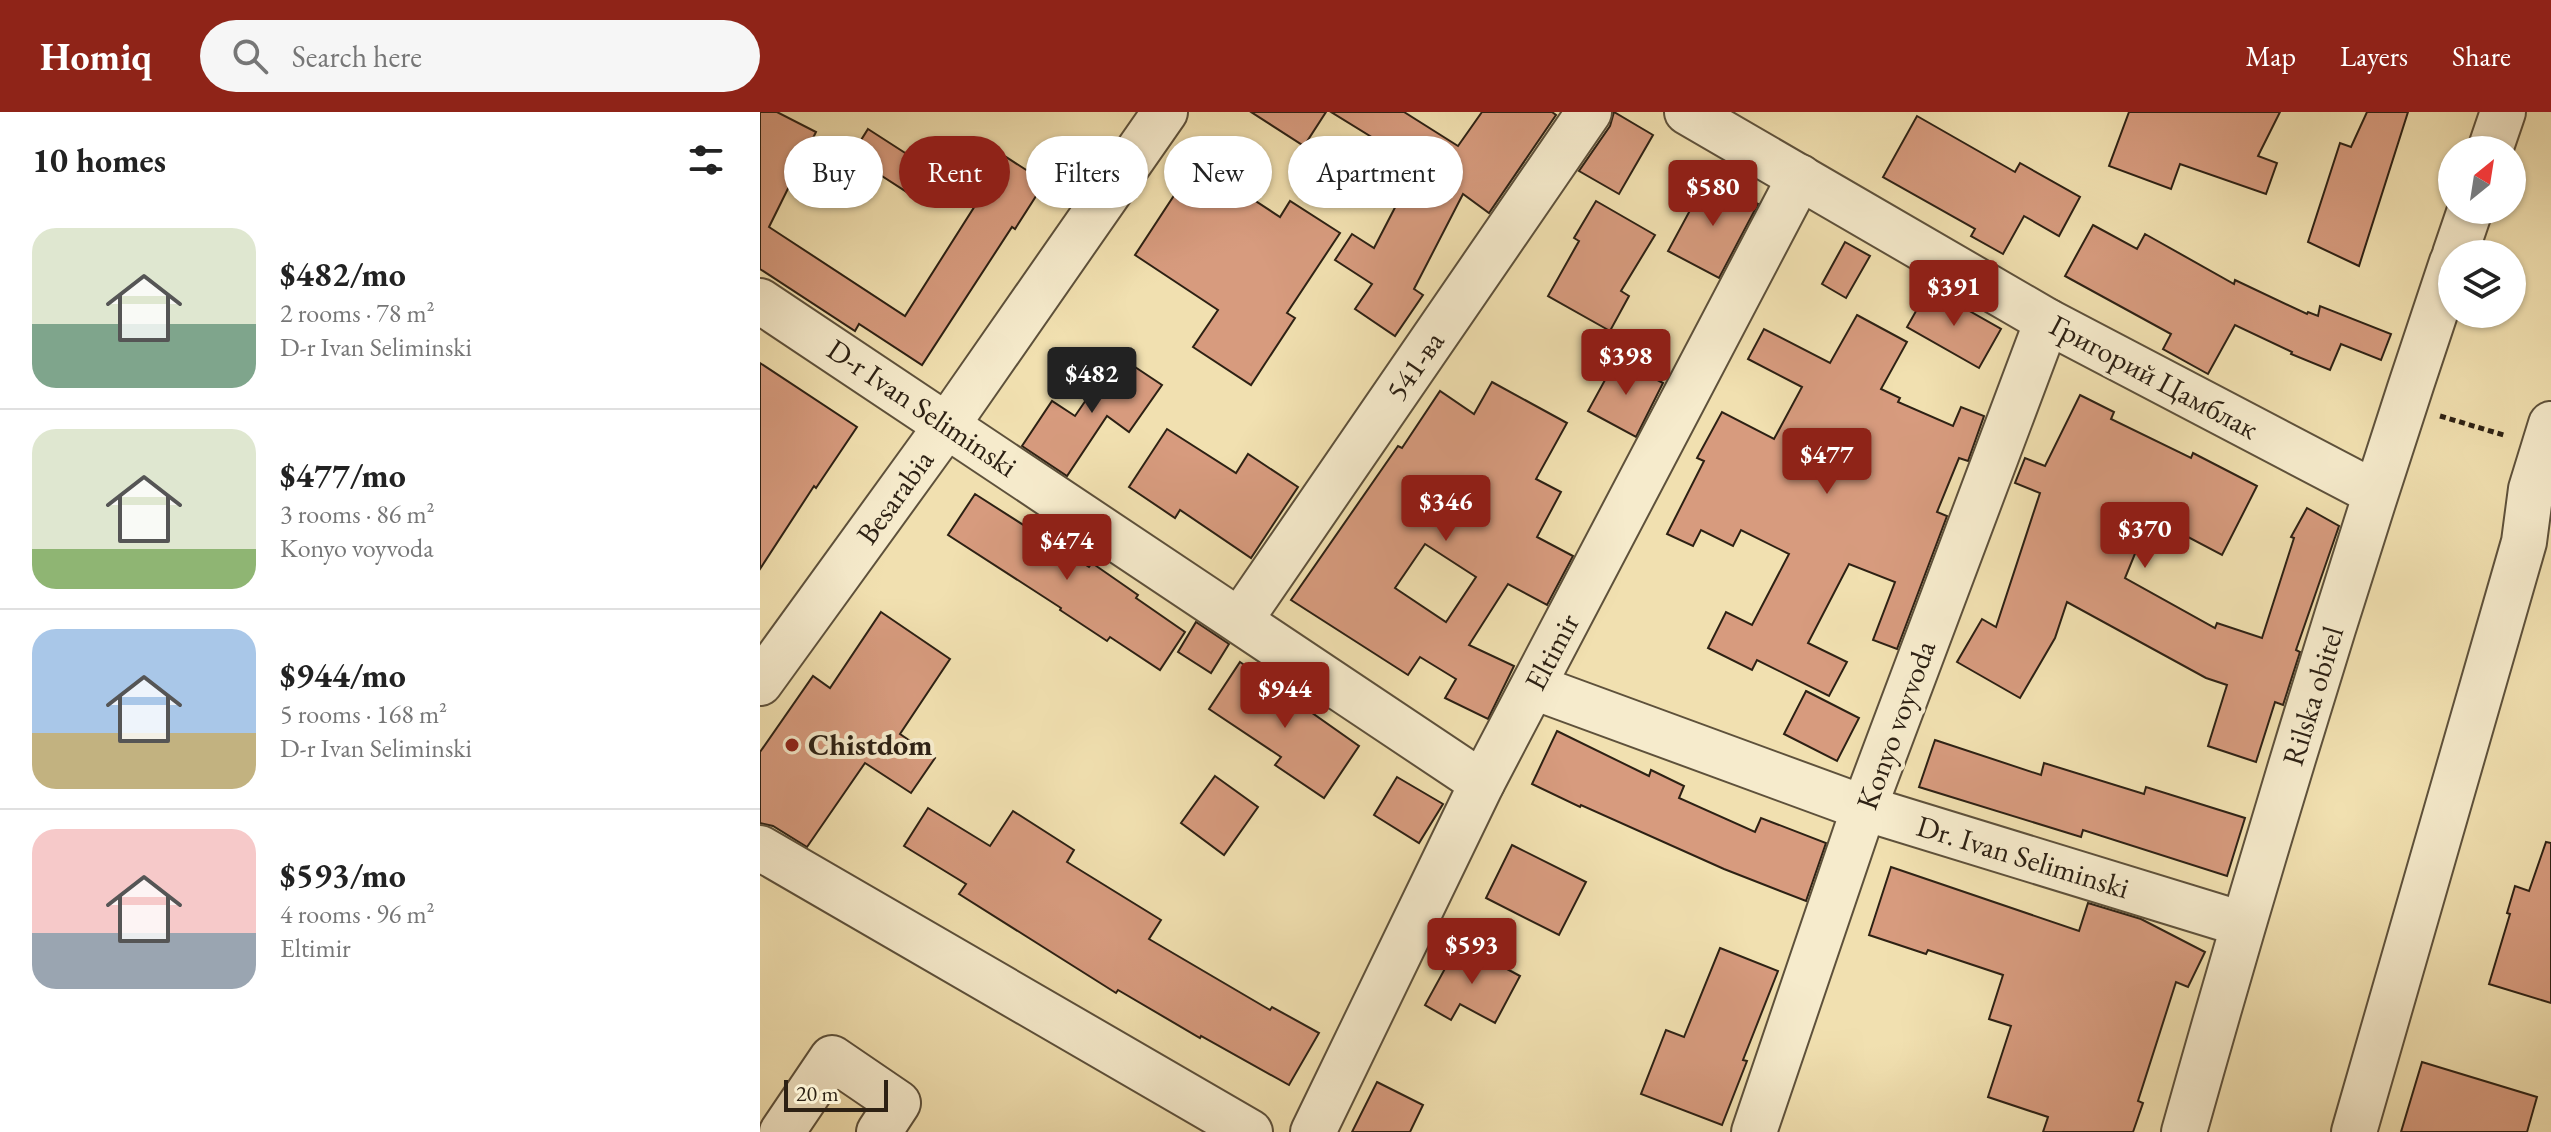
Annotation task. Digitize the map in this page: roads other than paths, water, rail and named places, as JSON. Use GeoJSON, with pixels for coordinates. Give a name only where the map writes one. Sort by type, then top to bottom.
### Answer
{"type":"FeatureCollection","features":[{"type":"Feature","properties":{"kind":"street","name":"Besarabia"},"geometry":{"type":"LineString","coordinates":[[760,683],[947,425],[1165,112]]}},
{"type":"Feature","properties":{"kind":"street","name":"541-ва"},"geometry":{"type":"LineString","coordinates":[[1240,620],[1589,112]]}},
{"type":"Feature","properties":{"kind":"street","name":"Григорий Цамблак"},"geometry":{"type":"LineString","coordinates":[[1687,112],[2047,321],[2375,493]]}},
{"type":"Feature","properties":{"kind":"street"},"geometry":{"type":"LineString","coordinates":[[2495,136],[2503,112]]}},
{"type":"Feature","properties":{"kind":"street","name":"Eltimir"},"geometry":{"type":"LineString","coordinates":[[1313,1132],[1482,783],[1800,177]]}},
{"type":"Feature","properties":{"kind":"street","name":"D-r Ivan Seliminski"},"geometry":{"type":"LineString","coordinates":[[760,301],[1482,783]]}},
{"type":"Feature","properties":{"kind":"street","name":"Rilska obitel"},"geometry":{"type":"LineString","coordinates":[[2184,1132],[2242,924],[2375,493],[2438,304]]}},
{"type":"Feature","properties":{"kind":"street","name":"Konyo voyvoda"},"geometry":{"type":"LineString","coordinates":[[1754,1132],[1864,808],[2047,321]]}},
{"type":"Feature","properties":{"kind":"street"},"geometry":{"type":"LineString","coordinates":[[2354,1132],[2538,546],[2531,489],[2551,424]]}},
{"type":"Feature","properties":{"kind":"street","name":"Dr. Ivan Seliminski"},"geometry":{"type":"LineString","coordinates":[[1534,687],[1864,808],[2242,924]]}},
{"type":"Feature","properties":{"kind":"street"},"geometry":{"type":"LineString","coordinates":[[760,848],[1250,1132]]}},
{"type":"Feature","properties":{"kind":"street"},"geometry":{"type":"LineString","coordinates":[[782,1132],[832,1058],[898,1103],[879,1132]]}},
{"type":"Feature","properties":{"kind":"place","name":"Chistdom"},"geometry":{"type":"Point","coordinates":[792,745]}}]}
